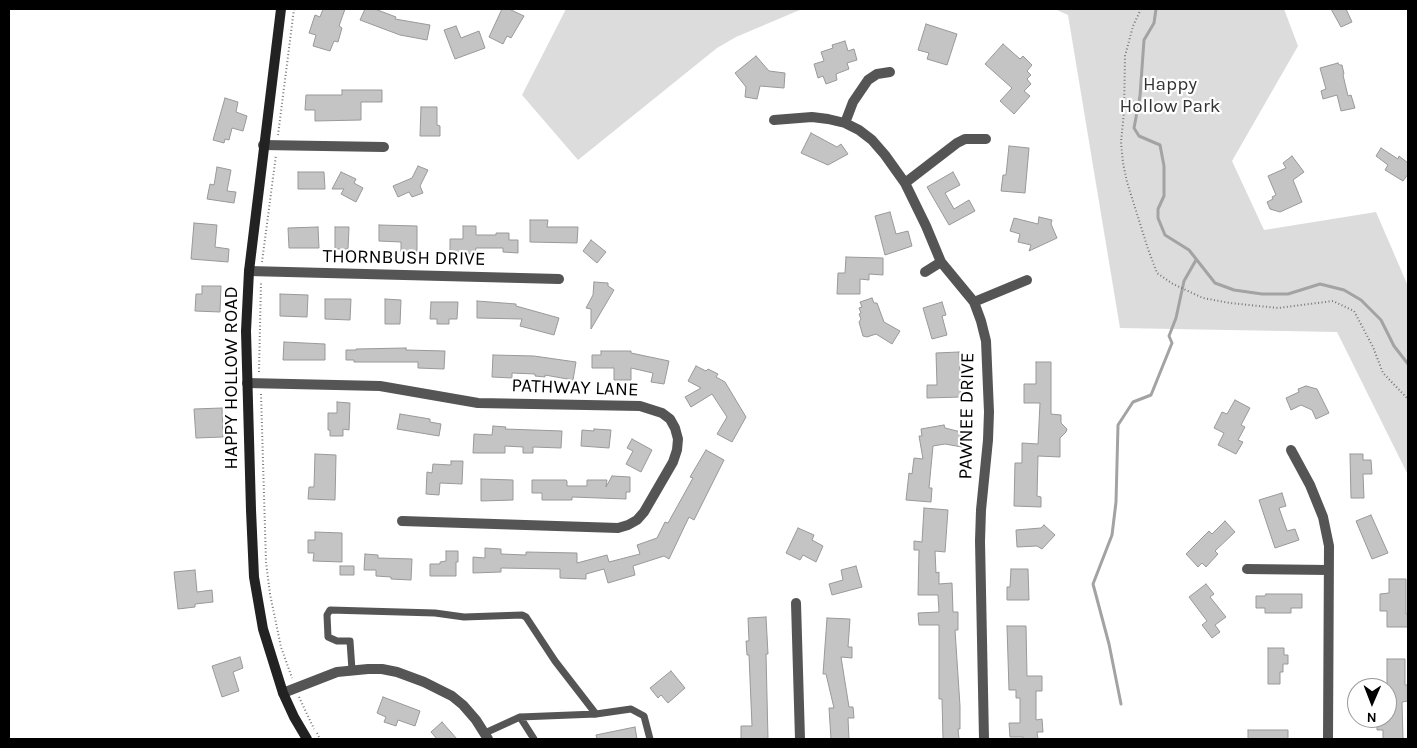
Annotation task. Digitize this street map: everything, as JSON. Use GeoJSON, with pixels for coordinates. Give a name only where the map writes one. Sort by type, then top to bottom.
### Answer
{"type":"FeatureCollection","features":[{"type":"Feature","properties":{"kind":"main road","name":"HAPPY HOLLOW ROAD"},"geometry":{"type":"LineString","coordinates":[[281,9],[249,271],[246,331],[247,383],[254,577],[263,629],[283,693],[307,739]]}},
{"type":"Feature","properties":{"kind":"street"},"geometry":{"type":"LineString","coordinates":[[846,123],[853,102],[868,80],[876,74],[890,72]]}},
{"type":"Feature","properties":{"kind":"street","name":"PAWNEE DRIVE"},"geometry":{"type":"LineString","coordinates":[[774,120],[812,117],[846,123],[872,140],[885,154],[905,183],[930,234],[941,262],[974,302],[986,341],[989,412],[980,541],[984,739]]}},
{"type":"Feature","properties":{"kind":"street"},"geometry":{"type":"LineString","coordinates":[[905,183],[958,143],[966,139],[986,139]]}},
{"type":"Feature","properties":{"kind":"street"},"geometry":{"type":"LineString","coordinates":[[263,145],[384,147]]}},
{"type":"Feature","properties":{"kind":"street"},"geometry":{"type":"LineString","coordinates":[[925,272],[941,262]]}},
{"type":"Feature","properties":{"kind":"street","name":"THORNBUSH DRIVE"},"geometry":{"type":"LineString","coordinates":[[249,271],[559,279]]}},
{"type":"Feature","properties":{"kind":"street"},"geometry":{"type":"LineString","coordinates":[[974,302],[1027,280]]}},
{"type":"Feature","properties":{"kind":"street","name":"PATHWAY LANE"},"geometry":{"type":"LineString","coordinates":[[247,383],[380,386],[478,402],[640,406],[662,413],[670,419],[675,428],[678,439],[673,462],[644,512],[628,525],[618,528],[402,521]]}},
{"type":"Feature","properties":{"kind":"street"},"geometry":{"type":"LineString","coordinates":[[1291,450],[1310,485],[1323,517],[1329,546],[1328,739]]}},
{"type":"Feature","properties":{"kind":"street"},"geometry":{"type":"LineString","coordinates":[[1247,569],[1328,570]]}},
{"type":"Feature","properties":{"kind":"street"},"geometry":{"type":"LineString","coordinates":[[796,603],[800,739]]}},
{"type":"Feature","properties":{"kind":"street"},"geometry":{"type":"LineString","coordinates":[[283,693],[326,676],[352,670],[382,669],[410,676],[438,688],[463,705],[487,736]]}},
{"type":"Feature","properties":{"kind":"lane"},"geometry":{"type":"LineString","coordinates":[[352,670],[350,642],[337,641],[328,636],[328,615],[330,610],[428,613],[464,617],[522,615],[526,617],[555,661],[596,714]]}},
{"type":"Feature","properties":{"kind":"lane"},"geometry":{"type":"LineString","coordinates":[[487,736],[520,717],[596,714],[631,709],[644,716],[650,739]]}},
{"type":"Feature","properties":{"kind":"lane"},"geometry":{"type":"LineString","coordinates":[[520,717],[534,739]]}},
{"type":"Feature","properties":{"kind":"path"},"geometry":{"type":"LineString","coordinates":[[1141,9],[1133,26],[1126,56],[1121,142],[1127,182],[1157,273],[1173,284],[1203,298],[1278,308],[1333,301],[1354,311],[1373,347],[1383,373],[1408,398]]}},
{"type":"Feature","properties":{"kind":"green space"},"geometry":{"type":"Polygon","coordinates":[[[566,9],[802,9],[736,37],[717,48],[578,160],[522,95],[566,9]]]}},
{"type":"Feature","properties":{"kind":"green space","name":"Happy Hollow Park"},"geometry":{"type":"Polygon","coordinates":[[[1055,9],[1284,9],[1298,46],[1232,161],[1264,230],[1376,212],[1408,286],[1408,475],[1337,332],[1120,328],[1068,15],[1055,9]]]}},
{"type":"Feature","properties":{"kind":"building"},"geometry":{"type":"Polygon","coordinates":[[[323,9],[345,9],[339,26],[342,28],[338,42],[334,41],[330,51],[313,46],[316,35],[309,33],[315,15],[320,17],[323,9]]]}},
{"type":"Feature","properties":{"kind":"building"},"geometry":{"type":"Polygon","coordinates":[[[365,9],[375,9],[396,17],[395,19],[430,25],[427,40],[400,35],[360,20],[365,9]]]}},
{"type":"Feature","properties":{"kind":"building"},"geometry":{"type":"Polygon","coordinates":[[[502,9],[509,9],[524,16],[511,38],[507,36],[503,44],[489,37],[502,9]]]}},
{"type":"Feature","properties":{"kind":"building"},"geometry":{"type":"Polygon","coordinates":[[[1331,9],[1346,9],[1352,22],[1341,27],[1331,9]]]}},
{"type":"Feature","properties":{"kind":"building"},"geometry":{"type":"Polygon","coordinates":[[[926,24],[957,34],[947,65],[927,59],[929,53],[918,50],[926,24]]]}},
{"type":"Feature","properties":{"kind":"building"},"geometry":{"type":"Polygon","coordinates":[[[456,26],[461,38],[479,31],[485,48],[455,59],[444,30],[456,26]]]}},
{"type":"Feature","properties":{"kind":"building"},"geometry":{"type":"Polygon","coordinates":[[[845,41],[848,51],[854,49],[857,60],[847,63],[849,69],[836,74],[837,80],[826,84],[823,76],[818,78],[814,64],[824,61],[821,52],[833,48],[832,45],[845,41]]]}},
{"type":"Feature","properties":{"kind":"building"},"geometry":{"type":"Polygon","coordinates":[[[1003,44],[1020,59],[1023,56],[1032,65],[1027,71],[1031,75],[1027,79],[1031,84],[1024,91],[1030,96],[1014,114],[1000,101],[1012,88],[985,64],[1003,44]]]}},
{"type":"Feature","properties":{"kind":"building"},"geometry":{"type":"Polygon","coordinates":[[[756,56],[769,71],[785,73],[784,88],[760,86],[757,99],[745,97],[746,87],[735,73],[756,56]]]}},
{"type":"Feature","properties":{"kind":"building"},"geometry":{"type":"Polygon","coordinates":[[[1338,63],[1342,65],[1348,96],[1351,95],[1355,108],[1341,111],[1337,95],[1323,99],[1321,91],[1326,89],[1320,68],[1338,63]]]}},
{"type":"Feature","properties":{"kind":"building"},"geometry":{"type":"Polygon","coordinates":[[[342,90],[382,90],[382,102],[361,102],[361,120],[315,121],[315,110],[305,110],[306,95],[342,95],[342,90]]]}},
{"type":"Feature","properties":{"kind":"building"},"geometry":{"type":"Polygon","coordinates":[[[225,98],[238,102],[236,112],[247,116],[243,131],[232,128],[229,140],[225,139],[224,143],[213,140],[225,98]]]}},
{"type":"Feature","properties":{"kind":"building"},"geometry":{"type":"Polygon","coordinates":[[[421,107],[437,107],[437,125],[440,126],[440,136],[420,136],[421,107]]]}},
{"type":"Feature","properties":{"kind":"building"},"geometry":{"type":"Polygon","coordinates":[[[811,133],[837,147],[841,144],[848,154],[828,165],[801,153],[811,133]]]}},
{"type":"Feature","properties":{"kind":"building"},"geometry":{"type":"Polygon","coordinates":[[[1009,146],[1029,148],[1025,193],[1001,191],[1003,175],[1006,175],[1009,146]]]}},
{"type":"Feature","properties":{"kind":"building"},"geometry":{"type":"Polygon","coordinates":[[[1381,148],[1398,159],[1399,156],[1408,163],[1408,174],[1403,181],[1385,170],[1388,165],[1376,156],[1381,148]]]}},
{"type":"Feature","properties":{"kind":"building"},"geometry":{"type":"Polygon","coordinates":[[[1292,156],[1304,172],[1293,180],[1302,202],[1280,212],[1270,209],[1267,202],[1276,195],[1268,176],[1286,168],[1283,163],[1292,156]]]}},
{"type":"Feature","properties":{"kind":"building"},"geometry":{"type":"Polygon","coordinates":[[[418,166],[428,170],[420,186],[423,193],[412,197],[409,192],[398,197],[393,186],[412,178],[418,166]]]}},
{"type":"Feature","properties":{"kind":"building"},"geometry":{"type":"Polygon","coordinates":[[[217,167],[231,170],[227,191],[236,192],[234,203],[207,199],[210,184],[214,185],[217,167]]]}},
{"type":"Feature","properties":{"kind":"building"},"geometry":{"type":"Polygon","coordinates":[[[298,172],[324,172],[325,189],[298,189],[298,172]]]}},
{"type":"Feature","properties":{"kind":"building"},"geometry":{"type":"Polygon","coordinates":[[[341,172],[356,179],[354,183],[363,188],[356,202],[341,194],[344,189],[332,189],[341,172]]]}},
{"type":"Feature","properties":{"kind":"building"},"geometry":{"type":"Polygon","coordinates":[[[953,172],[960,185],[945,193],[954,209],[969,200],[975,211],[949,225],[927,187],[953,172]]]}},
{"type":"Feature","properties":{"kind":"building"},"geometry":{"type":"Polygon","coordinates":[[[890,212],[896,234],[908,231],[912,246],[885,255],[875,216],[890,212]]]}},
{"type":"Feature","properties":{"kind":"building"},"geometry":{"type":"Polygon","coordinates":[[[1039,217],[1052,220],[1051,224],[1057,238],[1029,251],[1031,245],[1018,242],[1020,234],[1010,231],[1014,218],[1038,224],[1039,217]]]}},
{"type":"Feature","properties":{"kind":"building"},"geometry":{"type":"Polygon","coordinates":[[[530,220],[548,220],[547,227],[578,227],[577,243],[530,242],[530,220]]]}},
{"type":"Feature","properties":{"kind":"building"},"geometry":{"type":"Polygon","coordinates":[[[194,223],[217,225],[215,247],[229,249],[228,262],[191,259],[194,223]]]}},
{"type":"Feature","properties":{"kind":"building"},"geometry":{"type":"Polygon","coordinates":[[[379,225],[417,226],[417,252],[401,252],[401,242],[379,241],[379,225]]]}},
{"type":"Feature","properties":{"kind":"building"},"geometry":{"type":"Polygon","coordinates":[[[463,226],[476,226],[476,235],[509,233],[509,240],[518,240],[518,253],[503,252],[503,248],[476,248],[475,254],[450,253],[450,239],[463,239],[463,226]]]}},
{"type":"Feature","properties":{"kind":"building"},"geometry":{"type":"Polygon","coordinates":[[[318,227],[319,248],[289,248],[288,228],[318,227]]]}},
{"type":"Feature","properties":{"kind":"building"},"geometry":{"type":"Polygon","coordinates":[[[335,227],[349,227],[348,249],[335,249],[335,227]]]}},
{"type":"Feature","properties":{"kind":"building"},"geometry":{"type":"Polygon","coordinates":[[[591,240],[606,252],[597,263],[583,251],[591,240]]]}},
{"type":"Feature","properties":{"kind":"building"},"geometry":{"type":"Polygon","coordinates":[[[846,257],[883,258],[883,275],[869,274],[869,280],[860,279],[860,294],[837,294],[838,273],[845,273],[846,257]]]}},
{"type":"Feature","properties":{"kind":"building"},"geometry":{"type":"Polygon","coordinates":[[[594,282],[608,283],[608,286],[614,290],[591,329],[591,309],[586,308],[593,295],[594,282]]]}},
{"type":"Feature","properties":{"kind":"building"},"geometry":{"type":"Polygon","coordinates":[[[202,286],[221,286],[220,312],[195,311],[196,294],[202,294],[202,286]]]}},
{"type":"Feature","properties":{"kind":"building"},"geometry":{"type":"Polygon","coordinates":[[[280,294],[308,295],[307,317],[280,316],[280,294]]]}},
{"type":"Feature","properties":{"kind":"building"},"geometry":{"type":"Polygon","coordinates":[[[872,298],[874,303],[877,303],[884,322],[900,331],[892,344],[876,334],[867,337],[863,336],[859,322],[861,319],[859,314],[861,313],[859,308],[862,307],[860,302],[872,298]]]}},
{"type":"Feature","properties":{"kind":"building"},"geometry":{"type":"Polygon","coordinates":[[[325,299],[351,299],[350,320],[325,319],[325,299]]]}},
{"type":"Feature","properties":{"kind":"building"},"geometry":{"type":"Polygon","coordinates":[[[385,299],[401,300],[400,324],[385,324],[385,299]]]}},
{"type":"Feature","properties":{"kind":"building"},"geometry":{"type":"Polygon","coordinates":[[[477,301],[516,304],[516,306],[559,318],[554,335],[520,326],[522,319],[477,318],[477,301]]]}},
{"type":"Feature","properties":{"kind":"building"},"geometry":{"type":"Polygon","coordinates":[[[431,302],[458,302],[457,319],[449,319],[449,324],[437,324],[437,319],[430,319],[431,302]]]}},
{"type":"Feature","properties":{"kind":"building"},"geometry":{"type":"Polygon","coordinates":[[[942,302],[946,315],[942,316],[947,335],[932,339],[923,308],[942,302]]]}},
{"type":"Feature","properties":{"kind":"building"},"geometry":{"type":"Polygon","coordinates":[[[284,342],[325,344],[325,360],[283,360],[284,342]]]}},
{"type":"Feature","properties":{"kind":"building"},"geometry":{"type":"Polygon","coordinates":[[[406,348],[406,350],[445,351],[444,369],[418,368],[418,362],[354,362],[354,360],[346,360],[346,350],[406,348]]]}},
{"type":"Feature","properties":{"kind":"building"},"geometry":{"type":"Polygon","coordinates":[[[601,351],[631,351],[631,353],[669,361],[664,384],[651,382],[653,373],[631,368],[631,380],[614,380],[614,368],[592,368],[592,355],[601,355],[601,351]]]}},
{"type":"Feature","properties":{"kind":"building"},"geometry":{"type":"Polygon","coordinates":[[[959,352],[961,397],[927,398],[927,385],[937,385],[936,353],[959,352]]]}},
{"type":"Feature","properties":{"kind":"building"},"geometry":{"type":"Polygon","coordinates":[[[493,355],[534,356],[576,362],[573,380],[545,375],[545,377],[535,376],[535,374],[512,373],[512,378],[492,377],[493,355]]]}},
{"type":"Feature","properties":{"kind":"building"},"geometry":{"type":"Polygon","coordinates":[[[1036,362],[1051,362],[1051,414],[1061,415],[1061,423],[1067,429],[1060,438],[1060,457],[1038,456],[1037,496],[1041,497],[1041,507],[1014,506],[1015,463],[1022,463],[1022,443],[1038,444],[1040,403],[1024,403],[1024,384],[1036,384],[1036,362]]]}},
{"type":"Feature","properties":{"kind":"building"},"geometry":{"type":"Polygon","coordinates":[[[696,366],[718,374],[716,377],[725,382],[746,417],[732,442],[717,434],[727,417],[712,394],[691,407],[685,397],[701,388],[688,381],[696,366]]]}},
{"type":"Feature","properties":{"kind":"building"},"geometry":{"type":"Polygon","coordinates":[[[1306,386],[1317,389],[1329,413],[1316,419],[1312,410],[1301,405],[1291,410],[1286,398],[1299,392],[1298,389],[1306,386]]]}},
{"type":"Feature","properties":{"kind":"building"},"geometry":{"type":"Polygon","coordinates":[[[1235,400],[1250,408],[1241,425],[1245,427],[1238,440],[1243,442],[1236,454],[1218,445],[1224,433],[1214,428],[1222,412],[1227,414],[1235,400]]]}},
{"type":"Feature","properties":{"kind":"building"},"geometry":{"type":"Polygon","coordinates":[[[337,402],[350,403],[349,430],[343,429],[343,436],[330,436],[328,413],[337,413],[337,402]]]}},
{"type":"Feature","properties":{"kind":"building"},"geometry":{"type":"Polygon","coordinates":[[[222,408],[223,437],[196,438],[194,409],[222,408]]]}},
{"type":"Feature","properties":{"kind":"building"},"geometry":{"type":"Polygon","coordinates":[[[400,414],[430,419],[430,422],[441,424],[439,436],[397,429],[400,414]]]}},
{"type":"Feature","properties":{"kind":"building"},"geometry":{"type":"Polygon","coordinates":[[[944,425],[945,428],[965,433],[962,447],[945,444],[933,446],[929,488],[932,488],[931,502],[906,500],[909,473],[912,474],[914,458],[923,459],[919,436],[922,436],[921,429],[944,425]]]}},
{"type":"Feature","properties":{"kind":"building"},"geometry":{"type":"Polygon","coordinates":[[[493,426],[506,427],[505,429],[562,431],[561,448],[533,447],[533,453],[523,453],[523,447],[505,446],[505,453],[473,453],[474,434],[492,435],[493,426]]]}},
{"type":"Feature","properties":{"kind":"building"},"geometry":{"type":"Polygon","coordinates":[[[594,429],[611,430],[609,448],[581,446],[582,430],[594,431],[594,429]]]}},
{"type":"Feature","properties":{"kind":"building"},"geometry":{"type":"Polygon","coordinates":[[[632,439],[652,450],[641,472],[626,464],[633,451],[627,448],[632,439]]]}},
{"type":"Feature","properties":{"kind":"building"},"geometry":{"type":"Polygon","coordinates":[[[706,450],[724,460],[694,520],[689,517],[669,559],[664,556],[633,566],[635,575],[608,583],[604,569],[586,574],[586,579],[560,578],[560,569],[501,568],[501,572],[473,573],[473,557],[485,558],[485,548],[501,549],[501,554],[526,555],[526,552],[577,553],[577,563],[607,555],[609,562],[640,554],[637,545],[657,538],[665,522],[668,523],[693,478],[690,477],[706,450]]]}},
{"type":"Feature","properties":{"kind":"building"},"geometry":{"type":"Polygon","coordinates":[[[315,454],[336,455],[335,500],[308,499],[309,487],[314,487],[315,454]]]}},
{"type":"Feature","properties":{"kind":"building"},"geometry":{"type":"Polygon","coordinates":[[[1350,454],[1363,454],[1363,460],[1371,460],[1372,474],[1363,474],[1364,498],[1351,498],[1350,454]]]}},
{"type":"Feature","properties":{"kind":"building"},"geometry":{"type":"Polygon","coordinates":[[[451,461],[463,461],[462,484],[440,483],[439,495],[426,494],[427,472],[432,473],[433,464],[451,465],[451,461]]]}},
{"type":"Feature","properties":{"kind":"building"},"geometry":{"type":"Polygon","coordinates":[[[612,476],[630,477],[630,492],[626,492],[626,499],[572,497],[572,500],[542,500],[542,493],[532,493],[532,480],[566,480],[567,486],[587,486],[587,480],[607,480],[606,487],[612,476]]]}},
{"type":"Feature","properties":{"kind":"building"},"geometry":{"type":"Polygon","coordinates":[[[481,479],[513,480],[513,500],[481,501],[481,479]]]}},
{"type":"Feature","properties":{"kind":"building"},"geometry":{"type":"Polygon","coordinates":[[[1282,493],[1286,506],[1279,508],[1287,531],[1295,529],[1299,540],[1275,548],[1259,500],[1282,493]]]}},
{"type":"Feature","properties":{"kind":"building"},"geometry":{"type":"Polygon","coordinates":[[[924,508],[948,510],[945,552],[935,551],[936,573],[939,572],[939,584],[952,583],[953,612],[958,612],[958,630],[955,630],[960,706],[959,739],[943,739],[942,699],[939,699],[939,625],[919,625],[918,613],[939,612],[938,595],[918,595],[919,550],[914,550],[914,541],[922,542],[924,508]]]}},
{"type":"Feature","properties":{"kind":"building"},"geometry":{"type":"Polygon","coordinates":[[[1371,515],[1388,553],[1372,559],[1356,521],[1371,515]]]}},
{"type":"Feature","properties":{"kind":"building"},"geometry":{"type":"Polygon","coordinates":[[[1225,521],[1235,532],[1215,551],[1218,554],[1206,567],[1202,563],[1198,567],[1186,554],[1209,531],[1212,534],[1225,521]]]}},
{"type":"Feature","properties":{"kind":"building"},"geometry":{"type":"Polygon","coordinates":[[[1044,525],[1055,535],[1042,549],[1037,546],[1017,547],[1016,530],[1041,528],[1044,525]]]}},
{"type":"Feature","properties":{"kind":"building"},"geometry":{"type":"Polygon","coordinates":[[[798,528],[814,535],[812,540],[823,546],[816,562],[803,555],[800,560],[786,553],[798,528]]]}},
{"type":"Feature","properties":{"kind":"building"},"geometry":{"type":"Polygon","coordinates":[[[315,532],[342,533],[342,562],[313,561],[314,553],[308,553],[308,540],[315,540],[315,532]]]}},
{"type":"Feature","properties":{"kind":"building"},"geometry":{"type":"Polygon","coordinates":[[[446,551],[458,551],[456,576],[430,576],[430,564],[440,564],[440,562],[446,561],[446,551]]]}},
{"type":"Feature","properties":{"kind":"building"},"geometry":{"type":"Polygon","coordinates":[[[365,554],[378,555],[378,558],[412,559],[411,580],[376,576],[376,570],[364,570],[365,554]]]}},
{"type":"Feature","properties":{"kind":"building"},"geometry":{"type":"Polygon","coordinates":[[[340,566],[354,566],[354,575],[340,575],[340,566]]]}},
{"type":"Feature","properties":{"kind":"building"},"geometry":{"type":"Polygon","coordinates":[[[856,566],[862,587],[832,595],[829,584],[843,580],[841,570],[856,566]]]}},
{"type":"Feature","properties":{"kind":"building"},"geometry":{"type":"Polygon","coordinates":[[[1011,569],[1028,569],[1029,600],[1007,600],[1007,587],[1010,587],[1011,569]]]}},
{"type":"Feature","properties":{"kind":"building"},"geometry":{"type":"Polygon","coordinates":[[[195,570],[197,592],[212,590],[213,602],[195,604],[195,607],[178,609],[174,572],[195,570]]]}},
{"type":"Feature","properties":{"kind":"building"},"geometry":{"type":"Polygon","coordinates":[[[1389,579],[1406,579],[1408,627],[1387,627],[1387,611],[1380,611],[1380,594],[1389,593],[1389,579]]]}},
{"type":"Feature","properties":{"kind":"building"},"geometry":{"type":"Polygon","coordinates":[[[1206,584],[1214,594],[1210,597],[1226,617],[1215,625],[1220,632],[1212,638],[1202,625],[1207,621],[1189,597],[1206,584]]]}},
{"type":"Feature","properties":{"kind":"building"},"geometry":{"type":"Polygon","coordinates":[[[1266,594],[1302,594],[1302,608],[1291,608],[1291,613],[1265,613],[1265,608],[1256,608],[1256,596],[1265,596],[1266,594]]]}},
{"type":"Feature","properties":{"kind":"building"},"geometry":{"type":"Polygon","coordinates":[[[766,617],[768,739],[741,739],[741,726],[752,726],[749,655],[747,655],[746,641],[749,641],[748,618],[766,617]]]}},
{"type":"Feature","properties":{"kind":"building"},"geometry":{"type":"Polygon","coordinates":[[[827,618],[850,619],[848,647],[852,647],[852,658],[841,657],[849,707],[853,707],[854,718],[848,718],[849,739],[831,739],[829,708],[834,708],[826,674],[823,674],[827,618]]]}},
{"type":"Feature","properties":{"kind":"building"},"geometry":{"type":"Polygon","coordinates":[[[1007,626],[1026,626],[1027,676],[1042,676],[1042,691],[1036,691],[1036,720],[1042,719],[1043,732],[1037,732],[1038,739],[1010,737],[1009,723],[1020,723],[1020,698],[1016,698],[1016,690],[1009,690],[1007,626]]]}},
{"type":"Feature","properties":{"kind":"building"},"geometry":{"type":"Polygon","coordinates":[[[1268,648],[1284,648],[1284,655],[1288,655],[1288,664],[1283,664],[1283,672],[1280,672],[1280,684],[1268,684],[1268,648]]]}},
{"type":"Feature","properties":{"kind":"building"},"geometry":{"type":"Polygon","coordinates":[[[240,657],[243,668],[233,672],[239,691],[222,697],[212,666],[240,657]]]}},
{"type":"Feature","properties":{"kind":"building"},"geometry":{"type":"Polygon","coordinates":[[[1387,659],[1405,659],[1405,685],[1408,685],[1408,701],[1402,702],[1403,739],[1383,739],[1383,730],[1377,730],[1377,728],[1397,728],[1397,678],[1387,678],[1387,659]]]}},
{"type":"Feature","properties":{"kind":"building"},"geometry":{"type":"Polygon","coordinates":[[[671,671],[685,688],[668,703],[661,695],[658,698],[650,688],[671,671]]]}},
{"type":"Feature","properties":{"kind":"building"},"geometry":{"type":"Polygon","coordinates":[[[383,697],[420,711],[415,726],[398,720],[396,726],[384,722],[386,717],[377,713],[383,697]]]}},
{"type":"Feature","properties":{"kind":"building"},"geometry":{"type":"Polygon","coordinates":[[[442,722],[457,739],[437,739],[431,732],[442,722]]]}},
{"type":"Feature","properties":{"kind":"building"},"geometry":{"type":"Polygon","coordinates":[[[635,727],[637,739],[597,739],[596,735],[635,727]]]}},
{"type":"Feature","properties":{"kind":"building"},"geometry":{"type":"Polygon","coordinates":[[[1248,730],[1288,730],[1288,739],[1248,739],[1248,730]]]}},
{"type":"Feature","properties":{"kind":"waterway"},"geometry":{"type":"LineString","coordinates":[[1156,9],[1154,23],[1144,40],[1140,96],[1134,128],[1139,136],[1160,145],[1164,166],[1164,196],[1158,209],[1158,218],[1165,235],[1189,250],[1215,283],[1234,290],[1262,294],[1288,294],[1320,284],[1344,290],[1361,300],[1381,320],[1394,346],[1408,364]]}},
{"type":"Feature","properties":{"kind":"waterway"},"geometry":{"type":"LineString","coordinates":[[1121,704],[1109,644],[1093,584],[1112,535],[1116,502],[1118,425],[1133,402],[1151,395],[1172,343],[1169,336],[1176,318],[1184,281],[1196,260]]}}]}
